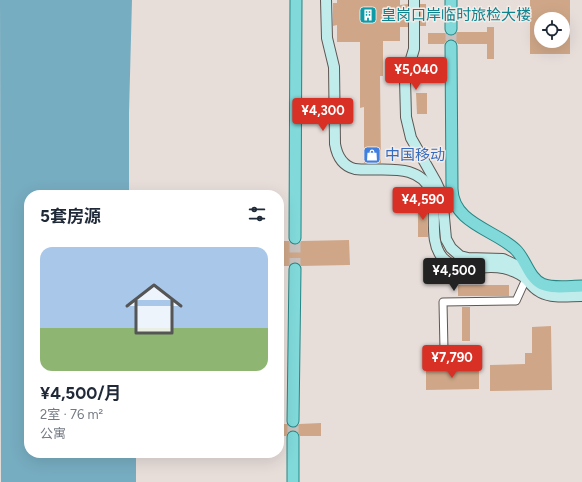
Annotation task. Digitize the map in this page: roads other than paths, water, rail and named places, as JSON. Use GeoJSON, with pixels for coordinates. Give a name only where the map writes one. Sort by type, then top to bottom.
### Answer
{"type":"FeatureCollection","features":[{"type":"Feature","properties":{"kind":"main road"},"geometry":{"type":"LineString","coordinates":[[295,238],[296,0]]}},
{"type":"Feature","properties":{"kind":"main road"},"geometry":{"type":"LineString","coordinates":[[326,0],[326,33],[334,67],[335,144],[341,160],[351,169],[404,171],[414,174],[424,181],[434,202],[436,248],[441,257],[448,263],[461,267],[501,267],[528,275]]}},
{"type":"Feature","properties":{"kind":"main road"},"geometry":{"type":"LineString","coordinates":[[414,0],[414,49],[405,79],[406,117],[412,138],[441,192],[444,202],[445,235],[448,244],[454,251],[464,257],[504,259],[544,284],[557,287],[582,286]]}},
{"type":"Feature","properties":{"kind":"main road"},"geometry":{"type":"LineString","coordinates":[[450,0],[451,29]]}},
{"type":"Feature","properties":{"kind":"main road"},"geometry":{"type":"LineString","coordinates":[[451,46],[452,196],[457,207],[467,218],[514,249],[523,259],[528,275],[535,289],[546,295],[557,297],[582,296]]}},
{"type":"Feature","properties":{"kind":"main road"},"geometry":{"type":"LineString","coordinates":[[293,421],[295,269]]}},
{"type":"Feature","properties":{"kind":"main road"},"geometry":{"type":"LineString","coordinates":[[293,438],[293,482]]}},
{"type":"Feature","properties":{"kind":"street"},"geometry":{"type":"LineString","coordinates":[[444,350],[443,302],[516,301],[528,275]]}},
{"type":"Feature","properties":{"kind":"water"},"geometry":{"type":"Polygon","coordinates":[[[0,0],[132,0],[129,113],[129,190],[24,190],[24,458],[136,458],[136,482],[1,482],[0,0]]]}},
{"type":"Feature","properties":{"kind":"tunnel"},"geometry":{"type":"LineString","coordinates":[[451,29],[451,46]]}},
{"type":"Feature","properties":{"kind":"tunnel"},"geometry":{"type":"LineString","coordinates":[[295,238],[295,269]]}},
{"type":"Feature","properties":{"kind":"tunnel"},"geometry":{"type":"LineString","coordinates":[[293,421],[293,437]]}},
{"type":"Feature","properties":{"kind":"place","name":"皇岗口岸临时旅检大楼"},"geometry":{"type":"Point","coordinates":[368,15]}},
{"type":"Feature","properties":{"kind":"place","name":"中国移动"},"geometry":{"type":"Point","coordinates":[372,155]}}]}
